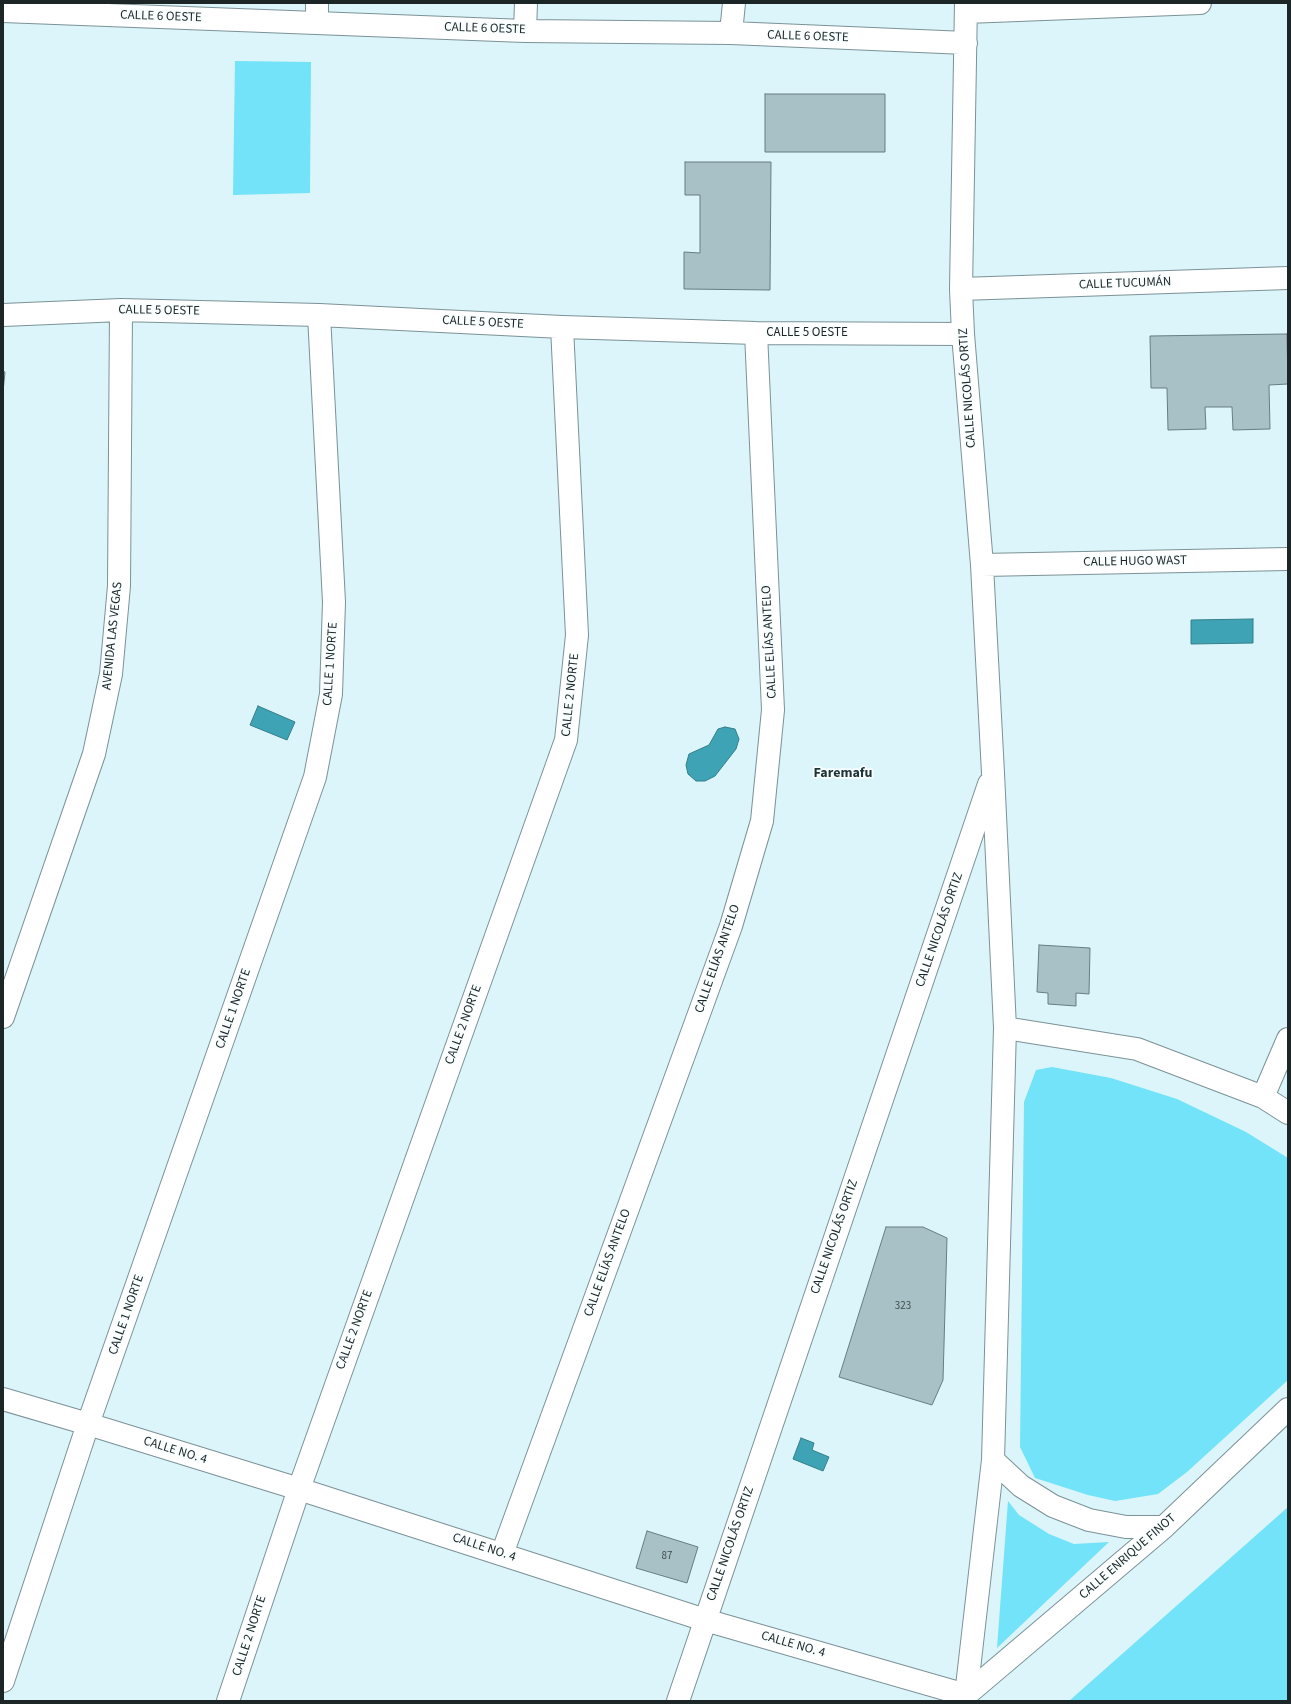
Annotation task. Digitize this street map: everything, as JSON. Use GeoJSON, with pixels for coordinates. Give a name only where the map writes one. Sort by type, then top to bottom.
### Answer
{"type":"FeatureCollection","features":[{"type":"Feature","properties":{"kind":"street"},"geometry":{"type":"LineString","coordinates":[[525,30],[526,3]]}},
{"type":"Feature","properties":{"kind":"street"},"geometry":{"type":"LineString","coordinates":[[731,33],[734,3]]}},
{"type":"Feature","properties":{"kind":"street"},"geometry":{"type":"LineString","coordinates":[[966,8],[1200,3]]}},
{"type":"Feature","properties":{"kind":"street","name":"CALLE NICOLÁS ORTIZ"},"geometry":{"type":"LineString","coordinates":[[964,1698],[993,1460],[1005,1028],[982,565],[963,334],[961,289],[966,8]]}},
{"type":"Feature","properties":{"kind":"street","name":"CALLE 6 OESTE"},"geometry":{"type":"LineString","coordinates":[[3,11],[317,13],[525,30],[731,33],[966,43]]}},
{"type":"Feature","properties":{"kind":"street","name":"CALLE TUCUMÁN"},"geometry":{"type":"LineString","coordinates":[[961,289],[1288,278]]}},
{"type":"Feature","properties":{"kind":"street","name":"CALLE 5 OESTE"},"geometry":{"type":"LineString","coordinates":[[3,315],[121,310],[319,314],[562,327],[756,333],[963,334]]}},
{"type":"Feature","properties":{"kind":"street","name":"AVENIDA LAS VEGAS"},"geometry":{"type":"LineString","coordinates":[[3,1017],[94,754],[111,674],[119,586],[121,310]]}},
{"type":"Feature","properties":{"kind":"street","name":"CALLE 1 NORTE"},"geometry":{"type":"LineString","coordinates":[[3,1681],[88,1424],[314,777],[331,694],[334,602],[319,314]]}},
{"type":"Feature","properties":{"kind":"street","name":"CALLE 2 NORTE"},"geometry":{"type":"LineString","coordinates":[[228,1701],[298,1489],[566,740],[577,635],[562,327]]}},
{"type":"Feature","properties":{"kind":"street","name":"CALLE ELÍAS ANTELO"},"geometry":{"type":"LineString","coordinates":[[502,1554],[731,926],[762,821],[773,710],[756,333]]}},
{"type":"Feature","properties":{"kind":"street","name":"CALLE HUGO WAST"},"geometry":{"type":"LineString","coordinates":[[982,565],[1288,559]]}},
{"type":"Feature","properties":{"kind":"street","name":"CALLE NICOLÁS ORTIZ"},"geometry":{"type":"LineString","coordinates":[[678,1701],[993,773]]}},
{"type":"Feature","properties":{"kind":"street"},"geometry":{"type":"LineString","coordinates":[[1005,1028],[1137,1049],[1263,1097],[1288,1113]]}},
{"type":"Feature","properties":{"kind":"street"},"geometry":{"type":"LineString","coordinates":[[1263,1097],[1288,1038]]}},
{"type":"Feature","properties":{"kind":"street","name":"CALLE NO. 4"},"geometry":{"type":"LineString","coordinates":[[3,1399],[298,1489],[705,1620],[964,1698]]}},
{"type":"Feature","properties":{"kind":"street","name":"CALLE ENRIQUE FINOT"},"geometry":{"type":"LineString","coordinates":[[964,1698],[1164,1527],[1288,1408]]}},
{"type":"Feature","properties":{"kind":"street"},"geometry":{"type":"LineString","coordinates":[[993,1460],[1021,1486],[1053,1506],[1089,1520],[1126,1527],[1164,1527]]}},
{"type":"Feature","properties":{"kind":"shaded area"},"geometry":{"type":"Polygon","coordinates":[[[235,61],[311,62],[310,193],[233,195],[235,61]]]}},
{"type":"Feature","properties":{"kind":"shaded area"},"geometry":{"type":"Polygon","coordinates":[[[1253,619],[1253,643],[1191,644],[1191,620],[1253,619]]]}},
{"type":"Feature","properties":{"kind":"shaded area"},"geometry":{"type":"Polygon","coordinates":[[[258,706],[295,722],[287,740],[250,725],[258,706]]]}},
{"type":"Feature","properties":{"kind":"shaded area"},"geometry":{"type":"Polygon","coordinates":[[[725,727],[735,729],[739,739],[736,749],[715,776],[705,781],[696,781],[688,774],[686,765],[689,754],[709,745],[718,729],[725,727]]]}},
{"type":"Feature","properties":{"kind":"shaded area"},"geometry":{"type":"Polygon","coordinates":[[[1052,1067],[1111,1078],[1177,1099],[1246,1132],[1288,1158],[1288,1380],[1187,1472],[1158,1494],[1115,1501],[1088,1495],[1035,1478],[1020,1447],[1024,1102],[1036,1070],[1052,1067]]]}},
{"type":"Feature","properties":{"kind":"shaded area"},"geometry":{"type":"Polygon","coordinates":[[[801,1438],[814,1443],[812,1450],[829,1457],[823,1471],[793,1459],[801,1438]]]}},
{"type":"Feature","properties":{"kind":"shaded area"},"geometry":{"type":"Polygon","coordinates":[[[1008,1501],[1019,1515],[1049,1534],[1074,1544],[1109,1542],[997,1648],[1008,1501]]]}},
{"type":"Feature","properties":{"kind":"shaded area"},"geometry":{"type":"Polygon","coordinates":[[[1288,1507],[1288,1701],[1069,1701],[1288,1507]]]}},
{"type":"Feature","properties":{"kind":"building"},"geometry":{"type":"Polygon","coordinates":[[[765,94],[885,94],[885,152],[765,152],[765,94]]]}},
{"type":"Feature","properties":{"kind":"building"},"geometry":{"type":"Polygon","coordinates":[[[685,162],[771,162],[770,290],[684,289],[684,252],[700,253],[700,195],[685,195],[685,162]]]}},
{"type":"Feature","properties":{"kind":"building"},"geometry":{"type":"Polygon","coordinates":[[[1287,334],[1288,384],[1269,385],[1270,429],[1233,430],[1232,407],[1205,407],[1206,429],[1168,430],[1167,388],[1151,388],[1150,336],[1287,334]]]}},
{"type":"Feature","properties":{"kind":"building"},"geometry":{"type":"Polygon","coordinates":[[[3,371],[5,372],[3,392],[3,371]]]}},
{"type":"Feature","properties":{"kind":"building"},"geometry":{"type":"Polygon","coordinates":[[[1039,945],[1090,948],[1089,994],[1076,993],[1076,1006],[1048,1004],[1048,993],[1037,992],[1039,945]]]}},
{"type":"Feature","properties":{"kind":"building"},"geometry":{"type":"Polygon","coordinates":[[[886,1227],[923,1227],[947,1238],[943,1380],[932,1405],[839,1377],[886,1227]]]}},
{"type":"Feature","properties":{"kind":"building"},"geometry":{"type":"Polygon","coordinates":[[[647,1531],[698,1547],[687,1583],[636,1568],[647,1531]]]}},
{"type":"Feature","properties":{"kind":"district","name":"Faremafu"},"geometry":{"type":"Point","coordinates":[843,774]}}]}
